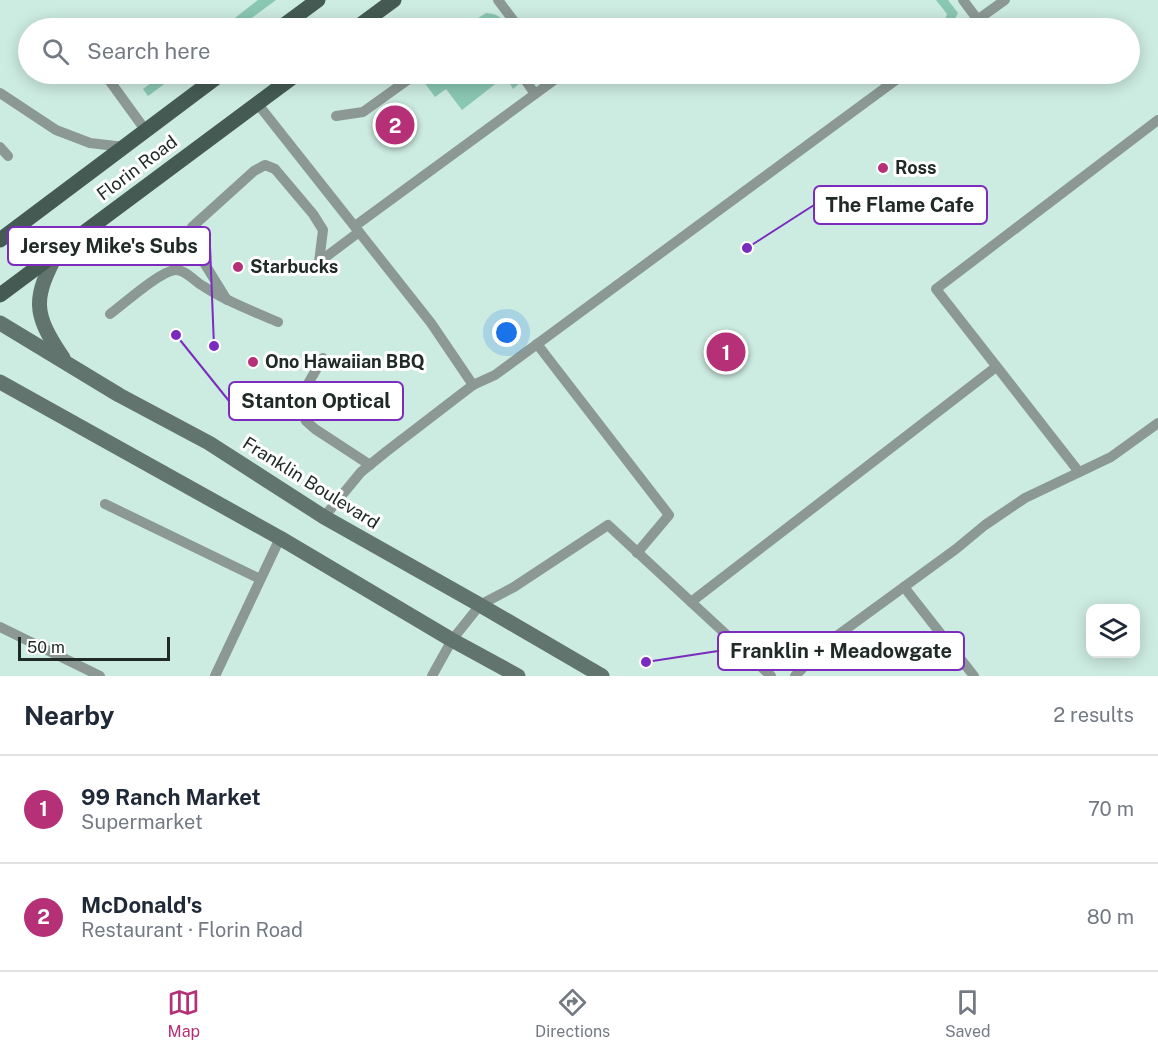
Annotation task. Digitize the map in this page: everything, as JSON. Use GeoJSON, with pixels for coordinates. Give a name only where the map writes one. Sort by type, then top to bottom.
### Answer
{"type":"FeatureCollection","features":[{"type":"Feature","properties":{"kind":"main road"},"geometry":{"type":"LineString","coordinates":[[294,18],[318,0]]}},
{"type":"Feature","properties":{"kind":"main road"},"geometry":{"type":"LineString","coordinates":[[370,18],[394,0]]}},
{"type":"Feature","properties":{"kind":"main road","name":"Florin Road"},"geometry":{"type":"LineString","coordinates":[[0,240],[208,84]]}},
{"type":"Feature","properties":{"kind":"main road","name":"Florin Road"},"geometry":{"type":"LineString","coordinates":[[0,295],[284,84]]}},
{"type":"Feature","properties":{"kind":"main road"},"geometry":{"type":"LineString","coordinates":[[58,251],[39,294],[39,311],[48,336],[66,363]]}},
{"type":"Feature","properties":{"kind":"main road","name":"Franklin Boulevard"},"geometry":{"type":"LineString","coordinates":[[0,323],[119,395],[209,443],[324,517],[602,676]]}},
{"type":"Feature","properties":{"kind":"main road"},"geometry":{"type":"LineString","coordinates":[[0,382],[280,538],[452,640],[518,676]]}},
{"type":"Feature","properties":{"kind":"lane"},"geometry":{"type":"LineString","coordinates":[[498,0],[512,18]]}},
{"type":"Feature","properties":{"kind":"lane"},"geometry":{"type":"LineString","coordinates":[[963,0],[976,18]]}},
{"type":"Feature","properties":{"kind":"lane"},"geometry":{"type":"LineString","coordinates":[[981,18],[1005,0]]}},
{"type":"Feature","properties":{"kind":"lane"},"geometry":{"type":"LineString","coordinates":[[112,84],[146,131]]}},
{"type":"Feature","properties":{"kind":"lane"},"geometry":{"type":"LineString","coordinates":[[336,116],[363,112],[402,84]]}},
{"type":"Feature","properties":{"kind":"lane"},"geometry":{"type":"LineString","coordinates":[[528,84],[535,94]]}},
{"type":"Feature","properties":{"kind":"lane"},"geometry":{"type":"LineString","coordinates":[[227,300],[190,240],[192,227],[254,171],[265,165],[275,169],[314,214],[323,230],[319,262],[357,229],[546,84]]}},
{"type":"Feature","properties":{"kind":"lane"},"geometry":{"type":"LineString","coordinates":[[324,517],[361,472],[474,385],[495,375],[890,84]]}},
{"type":"Feature","properties":{"kind":"lane"},"geometry":{"type":"LineString","coordinates":[[0,93],[56,130],[90,143],[124,147]]}},
{"type":"Feature","properties":{"kind":"lane"},"geometry":{"type":"LineString","coordinates":[[257,104],[431,323],[474,385]]}},
{"type":"Feature","properties":{"kind":"lane"},"geometry":{"type":"LineString","coordinates":[[1079,472],[936,290],[1158,120]]}},
{"type":"Feature","properties":{"kind":"lane"},"geometry":{"type":"LineString","coordinates":[[0,147],[8,156]]}},
{"type":"Feature","properties":{"kind":"lane"},"geometry":{"type":"LineString","coordinates":[[110,314],[164,273],[177,270],[186,273],[196,282],[227,300],[278,322]]}},
{"type":"Feature","properties":{"kind":"lane"},"geometry":{"type":"LineString","coordinates":[[537,344],[669,516],[637,553]]}},
{"type":"Feature","properties":{"kind":"lane"},"geometry":{"type":"LineString","coordinates":[[323,358],[306,387],[301,400],[302,412],[306,421],[315,429],[370,465]]}},
{"type":"Feature","properties":{"kind":"lane"},"geometry":{"type":"LineString","coordinates":[[691,602],[996,367]]}},
{"type":"Feature","properties":{"kind":"lane"},"geometry":{"type":"LineString","coordinates":[[795,676],[827,643],[956,549],[985,525],[1025,498],[1111,457],[1158,423]]}},
{"type":"Feature","properties":{"kind":"lane"},"geometry":{"type":"LineString","coordinates":[[105,504],[260,579]]}},
{"type":"Feature","properties":{"kind":"lane"},"geometry":{"type":"LineString","coordinates":[[432,676],[452,640],[480,605],[514,587],[608,525],[771,676]]}},
{"type":"Feature","properties":{"kind":"lane"},"geometry":{"type":"LineString","coordinates":[[215,676],[280,538]]}},
{"type":"Feature","properties":{"kind":"lane"},"geometry":{"type":"LineString","coordinates":[[904,587],[974,676]]}},
{"type":"Feature","properties":{"kind":"lane"},"geometry":{"type":"LineString","coordinates":[[0,627],[100,676]]}},
{"type":"Feature","properties":{"kind":"green space"},"geometry":{"type":"Polygon","coordinates":[[[258,0],[276,0],[252,18],[235,18],[258,0]]]}},
{"type":"Feature","properties":{"kind":"green space"},"geometry":{"type":"Polygon","coordinates":[[[936,0],[948,0],[958,13],[956,18],[946,18],[947,14],[936,0]]]}},
{"type":"Feature","properties":{"kind":"green space"},"geometry":{"type":"Polygon","coordinates":[[[486,13],[501,18],[478,18],[486,13]]]}},
{"type":"Feature","properties":{"kind":"green space"},"geometry":{"type":"Polygon","coordinates":[[[150,84],[164,84],[148,96],[143,89],[150,84]]]}},
{"type":"Feature","properties":{"kind":"green space"},"geometry":{"type":"Polygon","coordinates":[[[425,84],[495,84],[462,110],[446,89],[435,97],[425,84]]]}},
{"type":"Feature","properties":{"kind":"place","name":"McDonald's"},"geometry":{"type":"Point","coordinates":[395,125]}},
{"type":"Feature","properties":{"kind":"place","name":"Ross"},"geometry":{"type":"Point","coordinates":[883,168]}},
{"type":"Feature","properties":{"kind":"place","name":"The Flame Cafe"},"geometry":{"type":"Point","coordinates":[747,248]}},
{"type":"Feature","properties":{"kind":"place","name":"Starbucks"},"geometry":{"type":"Point","coordinates":[238,267]}},
{"type":"Feature","properties":{"kind":"place","name":"Stanton Optical"},"geometry":{"type":"Point","coordinates":[176,335]}},
{"type":"Feature","properties":{"kind":"place","name":"Jersey Mike's Subs"},"geometry":{"type":"Point","coordinates":[214,346]}},
{"type":"Feature","properties":{"kind":"place","name":"99 Ranch Market"},"geometry":{"type":"Point","coordinates":[726,352]}},
{"type":"Feature","properties":{"kind":"place","name":"Ono Hawaiian BBQ"},"geometry":{"type":"Point","coordinates":[253,362]}},
{"type":"Feature","properties":{"kind":"place","name":"Franklin + Meadowgate"},"geometry":{"type":"Point","coordinates":[646,662]}}]}
